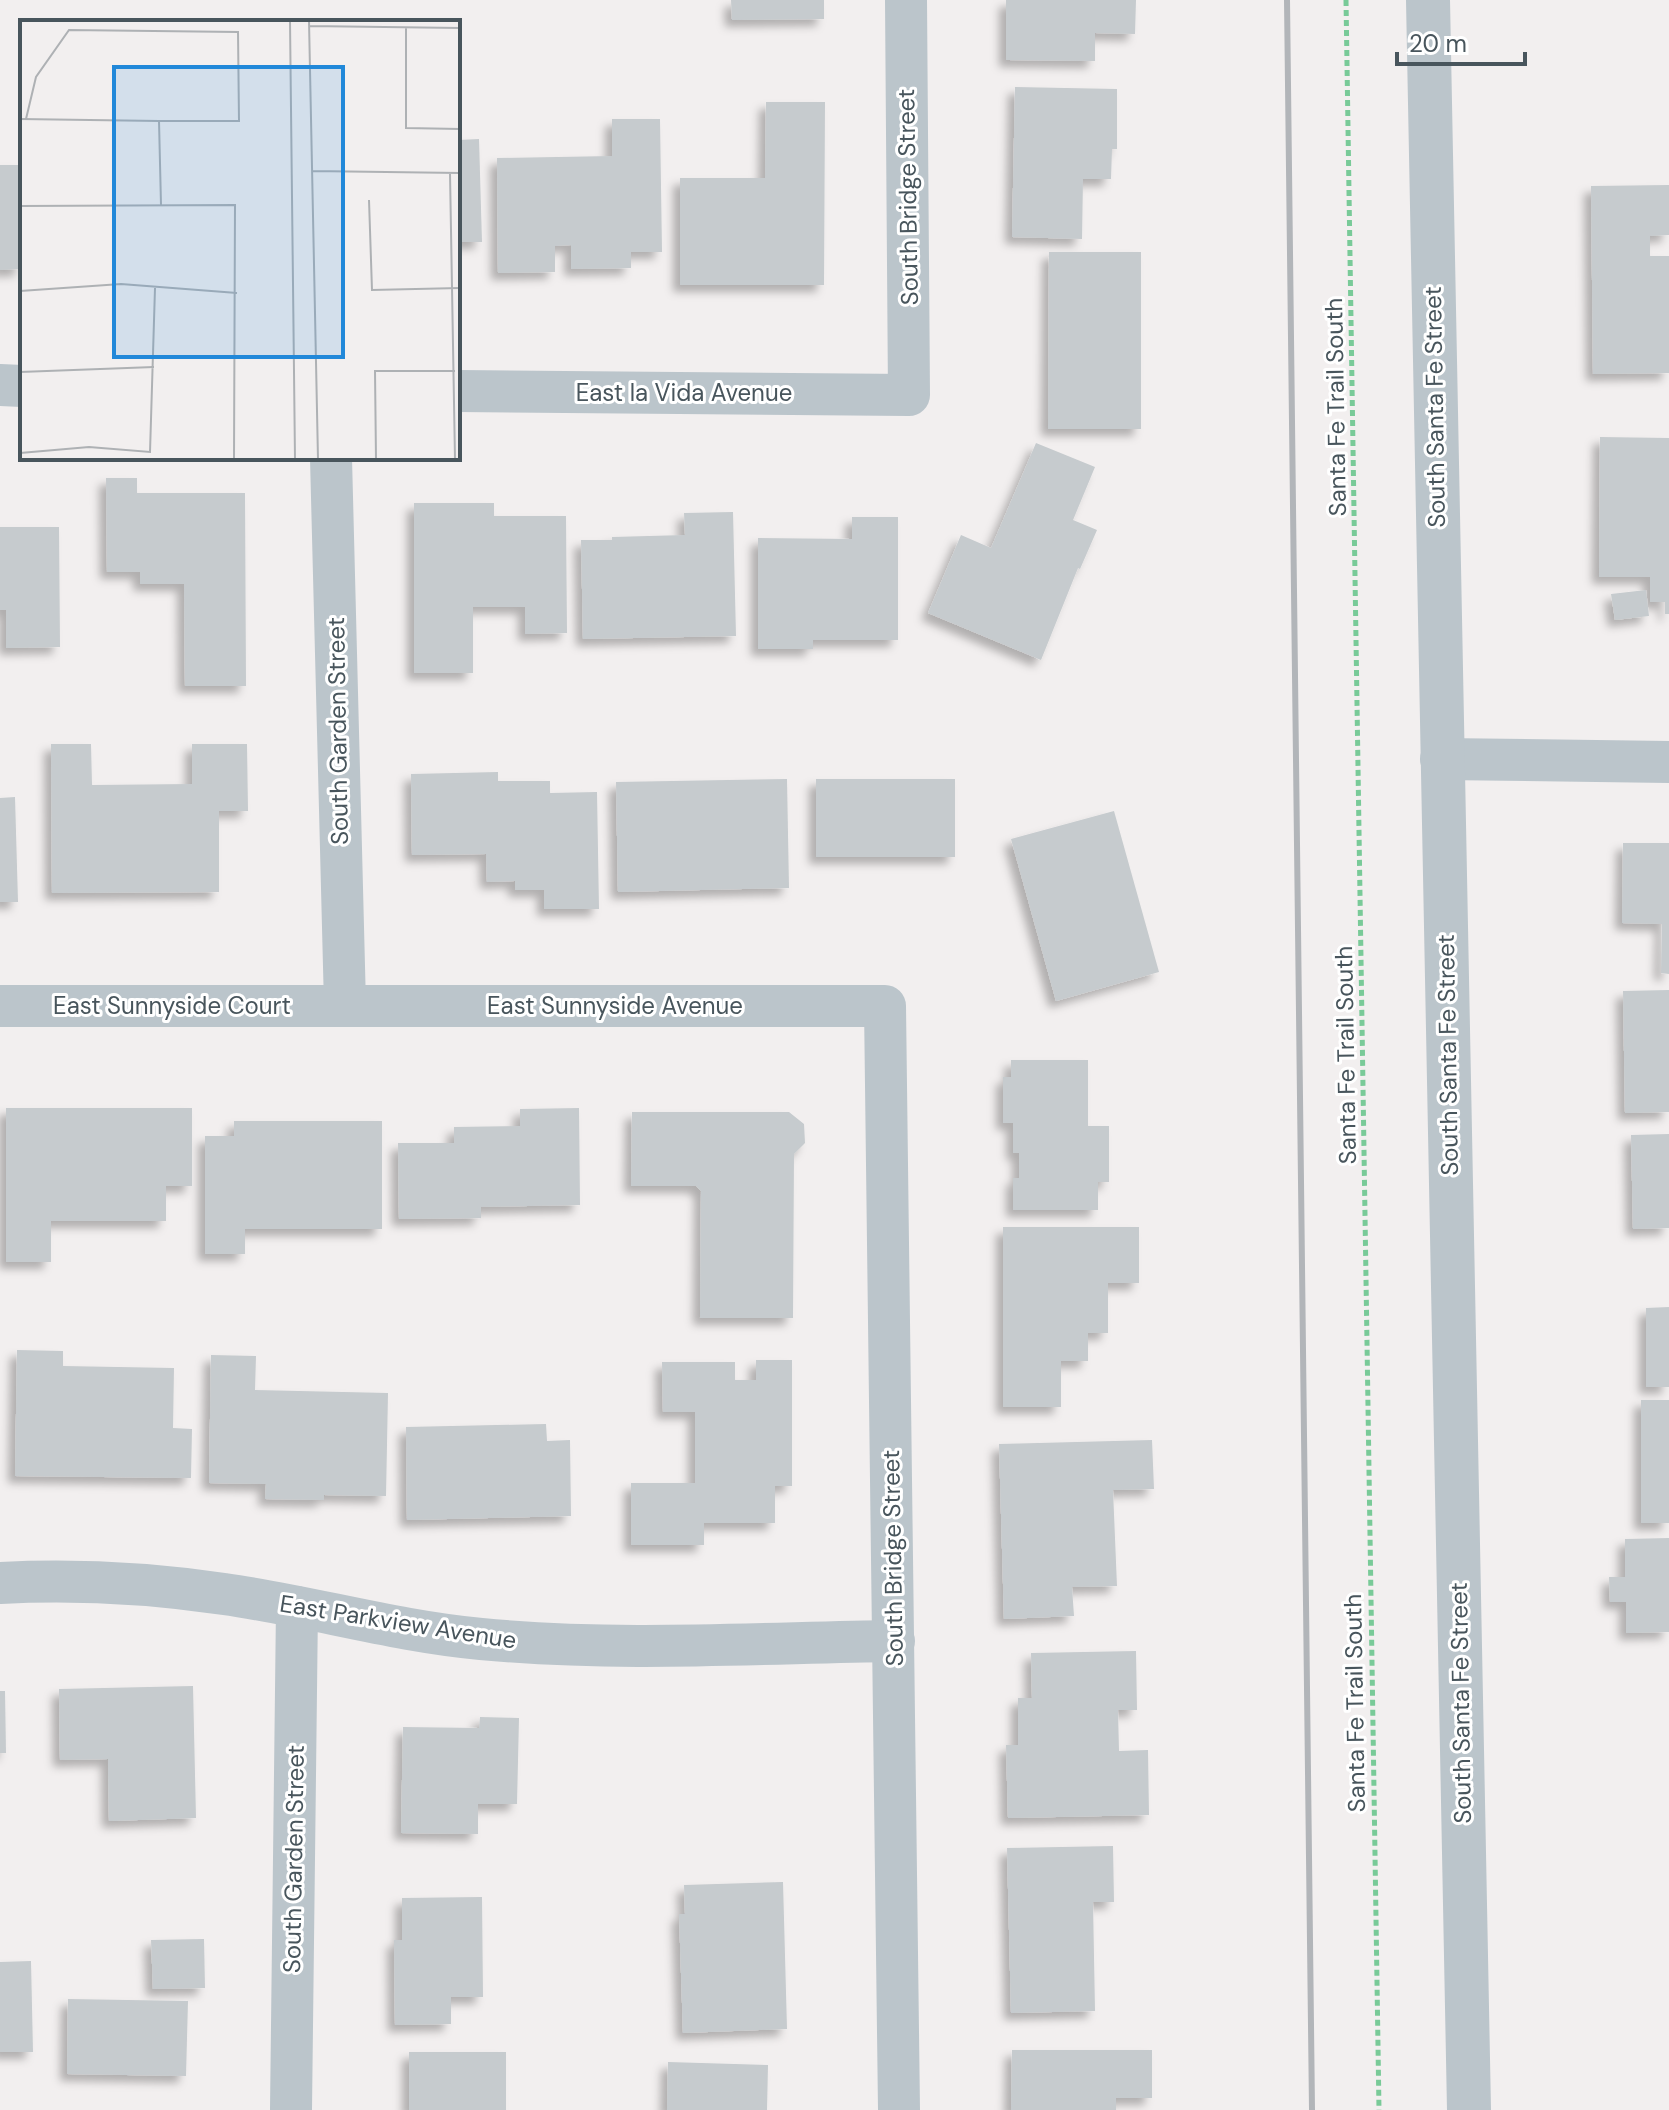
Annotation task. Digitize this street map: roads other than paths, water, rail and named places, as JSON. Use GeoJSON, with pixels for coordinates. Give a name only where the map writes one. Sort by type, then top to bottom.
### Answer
{"type":"FeatureCollection","features":[{"type":"Feature","properties":{"kind":"street","name":"South Bridge Street"},"geometry":{"type":"LineString","coordinates":[[906,0],[909,395]]}},
{"type":"Feature","properties":{"kind":"street","name":"South Santa Fe Street"},"geometry":{"type":"LineString","coordinates":[[1428,0],[1469,2110]]}},
{"type":"Feature","properties":{"kind":"street"},"geometry":{"type":"LineString","coordinates":[[0,385],[20,386]]}},
{"type":"Feature","properties":{"kind":"street","name":"East la Vida Avenue"},"geometry":{"type":"LineString","coordinates":[[460,391],[909,395]]}},
{"type":"Feature","properties":{"kind":"street","name":"South Garden Street"},"geometry":{"type":"LineString","coordinates":[[331,460],[345,1005]]}},
{"type":"Feature","properties":{"kind":"street"},"geometry":{"type":"LineString","coordinates":[[1441,759],[1669,762]]}},
{"type":"Feature","properties":{"kind":"street","name":"East Sunnyside Avenue"},"geometry":{"type":"LineString","coordinates":[[345,1005],[885,1006]]}},
{"type":"Feature","properties":{"kind":"street","name":"East Sunnyside Court"},"geometry":{"type":"LineString","coordinates":[[0,1006],[345,1005]]}},
{"type":"Feature","properties":{"kind":"street","name":"South Bridge Street"},"geometry":{"type":"LineString","coordinates":[[885,1006],[899,2110]]}},
{"type":"Feature","properties":{"kind":"street","name":"East Parkview Avenue"},"geometry":{"type":"LineString","coordinates":[[0,1583],[53,1580],[138,1583],[226,1594],[479,1639],[570,1645],[894,1641]]}},
{"type":"Feature","properties":{"kind":"street","name":"South Garden Street"},"geometry":{"type":"LineString","coordinates":[[291,2110],[297,1607]]}},
{"type":"Feature","properties":{"kind":"railway"},"geometry":{"type":"LineString","coordinates":[[1287,0],[1312,2110]]}}]}
